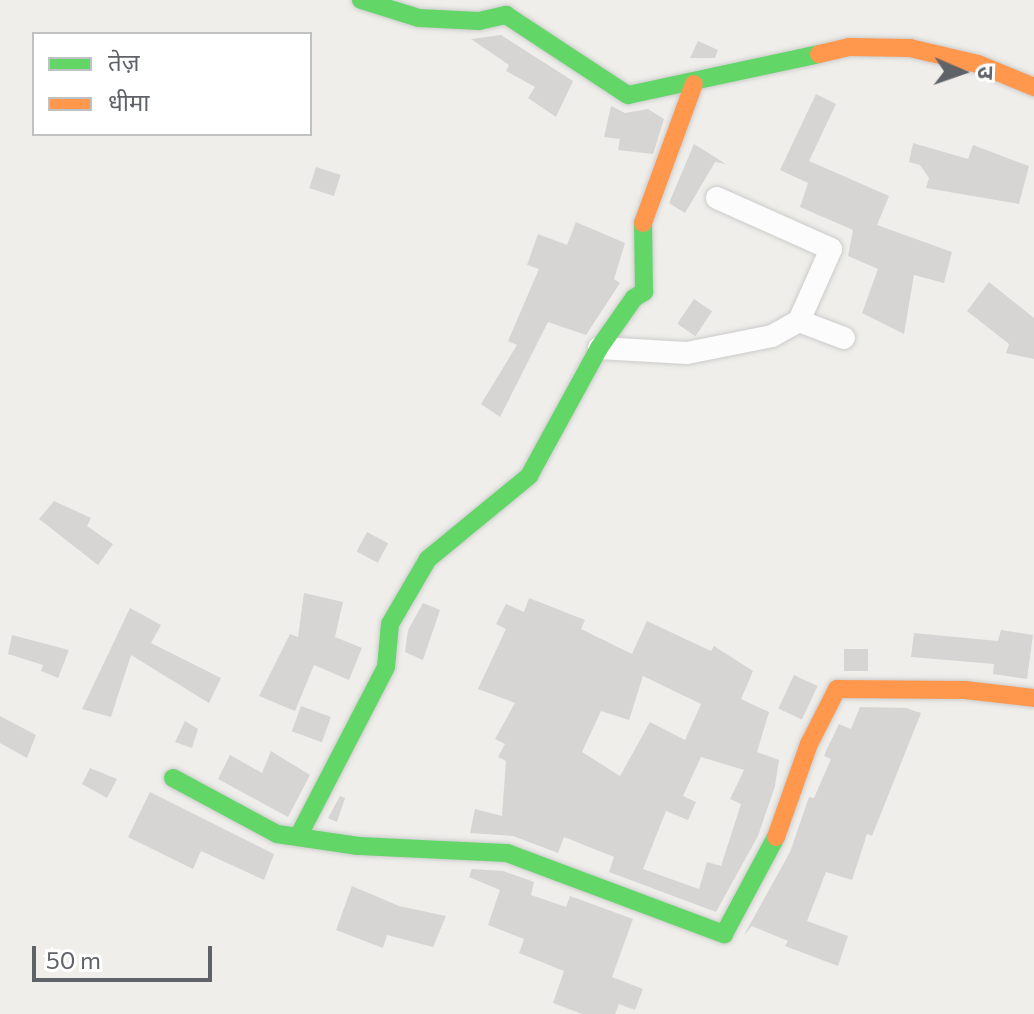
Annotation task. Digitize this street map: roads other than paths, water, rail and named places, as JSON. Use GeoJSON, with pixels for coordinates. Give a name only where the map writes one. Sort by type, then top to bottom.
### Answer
{"type":"FeatureCollection","features":[{"type":"Feature","properties":{"kind":"street"},"geometry":{"type":"LineString","coordinates":[[361,0],[419,18],[479,21],[506,15],[628,95],[694,84],[849,47],[910,48],[978,64],[1034,87]]}},
{"type":"Feature","properties":{"kind":"street"},"geometry":{"type":"LineString","coordinates":[[298,837],[386,667],[390,624],[428,559],[529,476],[599,348],[634,298],[644,292],[643,213],[667,168],[694,84]]}},
{"type":"Feature","properties":{"kind":"street"},"geometry":{"type":"LineString","coordinates":[[599,348],[687,353],[772,336],[799,321],[831,249],[717,198]]}},
{"type":"Feature","properties":{"kind":"street"},"geometry":{"type":"LineString","coordinates":[[799,321],[844,338]]}},
{"type":"Feature","properties":{"kind":"street"},"geometry":{"type":"LineString","coordinates":[[173,778],[277,834],[358,846],[507,853],[724,934],[774,843],[809,744],[837,689],[965,690],[1034,698]]}}]}
